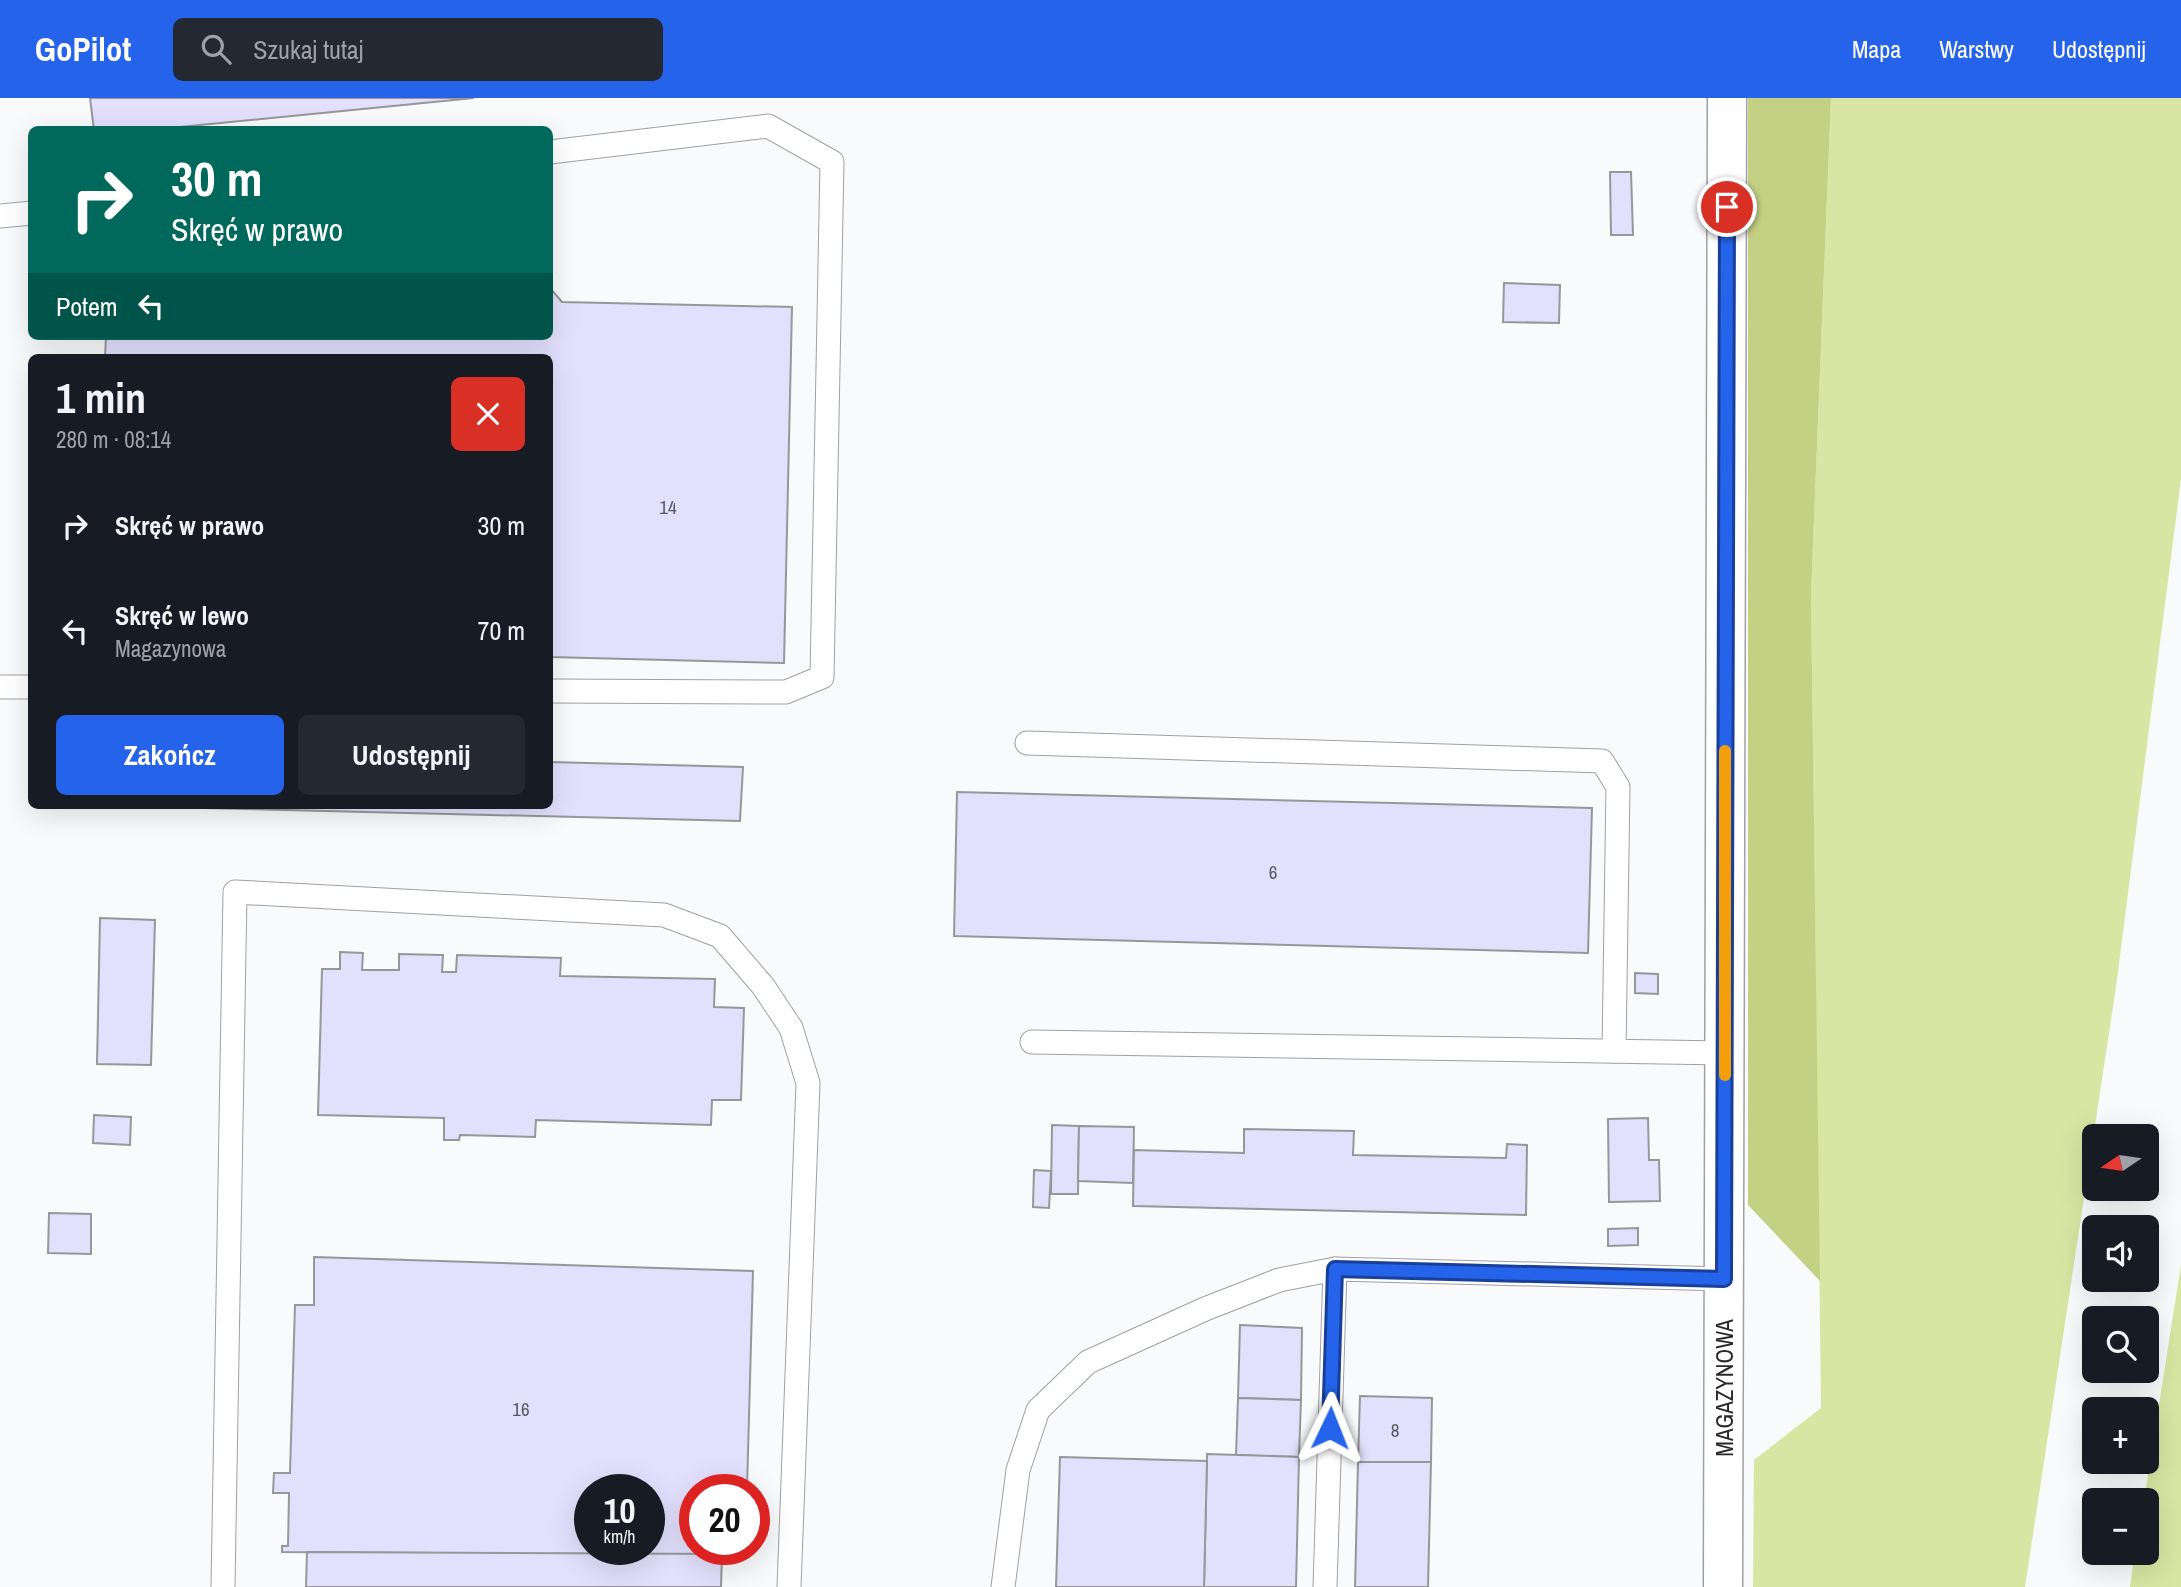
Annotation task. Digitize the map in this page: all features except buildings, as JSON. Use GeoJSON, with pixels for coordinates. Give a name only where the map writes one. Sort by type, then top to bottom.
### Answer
{"type":"FeatureCollection","features":[{"type":"Feature","properties":{"kind":"street","name":"MAGAZYNOWA"},"geometry":{"type":"LineString","coordinates":[[1723,1587],[1727,98]]}},
{"type":"Feature","properties":{"kind":"lane"},"geometry":{"type":"LineString","coordinates":[[553,152],[768,126],[832,163],[822,677],[786,692],[553,691]]}},
{"type":"Feature","properties":{"kind":"lane"},"geometry":{"type":"LineString","coordinates":[[0,216],[28,212]]}},
{"type":"Feature","properties":{"kind":"lane"},"geometry":{"type":"LineString","coordinates":[[0,687],[28,687]]}},
{"type":"Feature","properties":{"kind":"lane"},"geometry":{"type":"LineString","coordinates":[[1027,743],[1602,761],[1618,787],[1614,1051]]}},
{"type":"Feature","properties":{"kind":"lane"},"geometry":{"type":"LineString","coordinates":[[223,1587],[235,892],[664,915],[720,936],[763,986],[791,1028],[808,1083],[789,1587]]}},
{"type":"Feature","properties":{"kind":"lane"},"geometry":{"type":"LineString","coordinates":[[1032,1042],[1725,1053]]}},
{"type":"Feature","properties":{"kind":"lane"},"geometry":{"type":"LineString","coordinates":[[1003,1587],[1018,1470],[1038,1410],[1088,1362],[1205,1309],[1279,1280],[1335,1269],[1724,1279]]}},
{"type":"Feature","properties":{"kind":"lane"},"geometry":{"type":"LineString","coordinates":[[1325,1587],[1335,1269]]}},
{"type":"Feature","properties":{"kind":"green space"},"geometry":{"type":"Polygon","coordinates":[[[1748,98],[1831,98],[1811,595],[1820,1281],[1748,1205],[1748,98]]]}},
{"type":"Feature","properties":{"kind":"green space"},"geometry":{"type":"Polygon","coordinates":[[[1831,98],[2181,98],[2181,479],[2116,987],[2095,1124],[2082,1124],[2084,1201],[2025,1587],[1753,1587],[1754,1460],[1821,1408],[1811,595],[1831,98]]]}},
{"type":"Feature","properties":{"kind":"green space"},"geometry":{"type":"Polygon","coordinates":[[[2181,1265],[2181,1587],[2130,1587],[2133,1565],[2159,1565],[2159,1488],[2146,1488],[2148,1474],[2159,1474],[2159,1405],[2181,1265]]]}},
{"type":"Feature","properties":{"kind":"slow traffic"},"geometry":{"type":"LineString","coordinates":[[1725,751],[1725,1075]]}},
{"type":"Feature","properties":{"kind":"route"},"geometry":{"type":"LineString","coordinates":[[1330,1428],[1335,1269],[1724,1279],[1727,207]]}}]}
